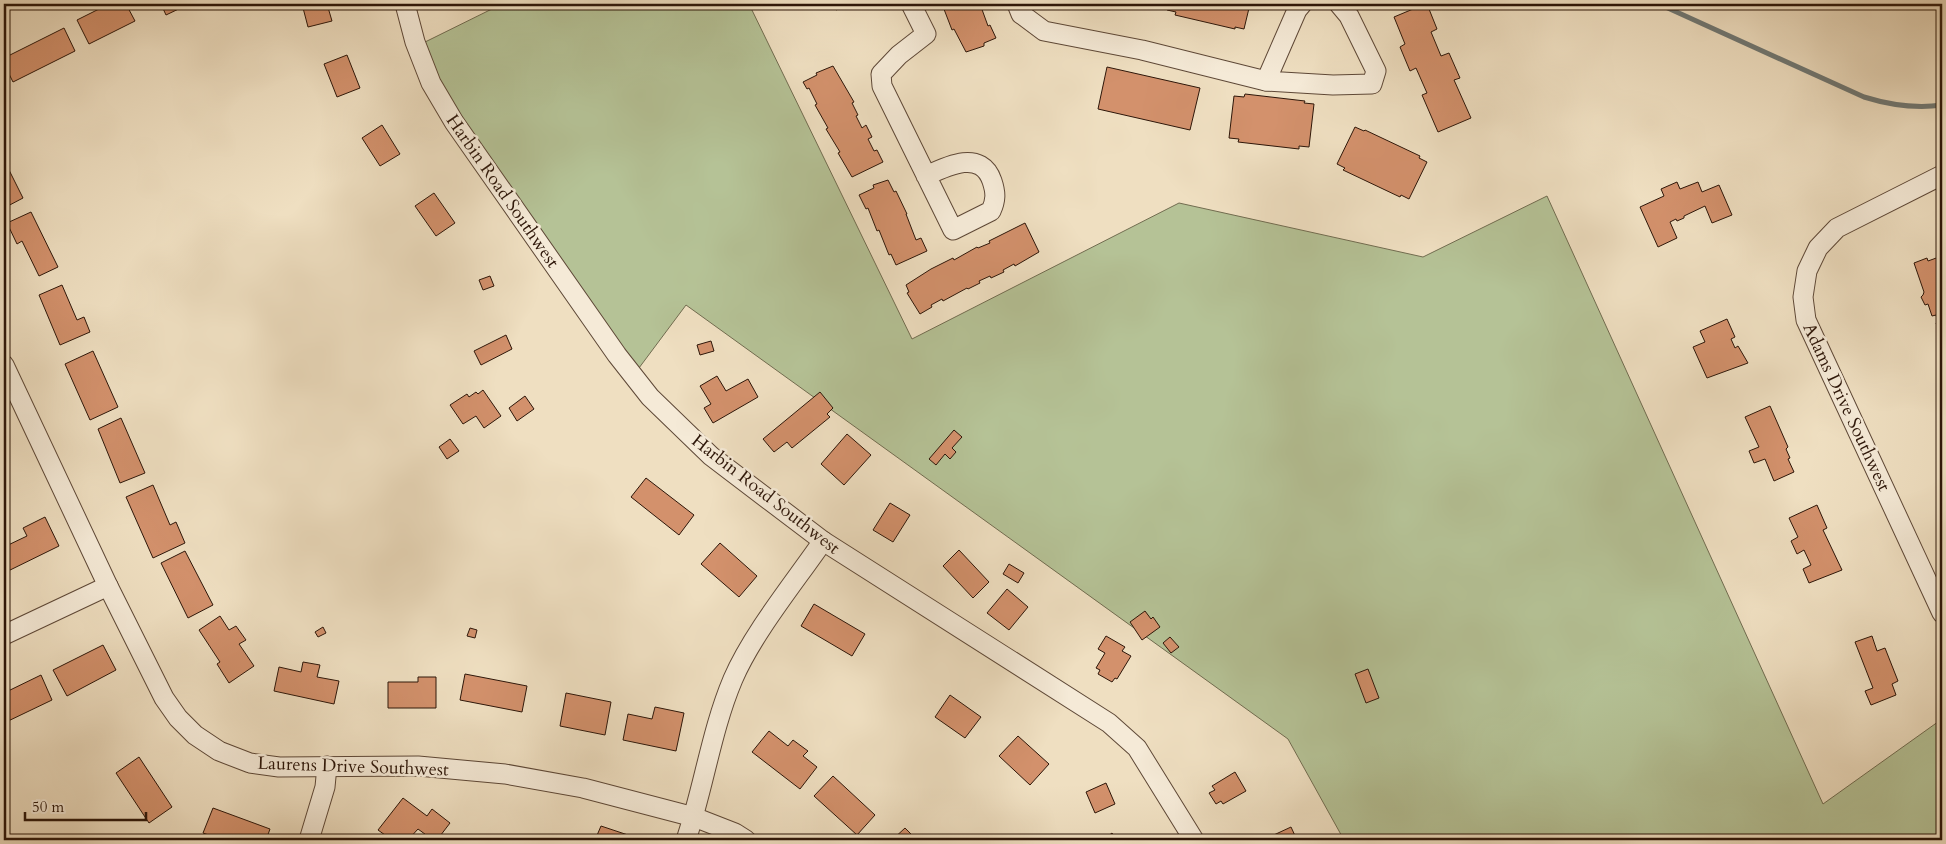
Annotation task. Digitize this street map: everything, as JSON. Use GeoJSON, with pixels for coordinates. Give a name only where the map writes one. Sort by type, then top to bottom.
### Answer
{"type":"FeatureCollection","features":[{"type":"Feature","properties":{"kind":"street","name":"Harbin Road Southwest"},"geometry":{"type":"LineString","coordinates":[[404,4],[415,42],[431,83],[454,122],[617,355],[650,397],[711,456],[823,541],[1109,724],[1137,748],[1194,840]]}},
{"type":"Feature","properties":{"kind":"street"},"geometry":{"type":"LineString","coordinates":[[911,4],[926,34],[899,55],[881,74],[882,86],[926,176]]}},
{"type":"Feature","properties":{"kind":"street"},"geometry":{"type":"LineString","coordinates":[[1017,4],[1022,14],[1044,31],[1142,50],[1266,81],[1333,85],[1372,84],[1376,71],[1349,16],[1339,4]]}},
{"type":"Feature","properties":{"kind":"street"},"geometry":{"type":"LineString","coordinates":[[1266,81],[1297,10],[1302,4]]}},
{"type":"Feature","properties":{"kind":"street","name":"Adams Drive Southwest"},"geometry":{"type":"LineString","coordinates":[[1942,175],[1837,228],[1818,248],[1807,271],[1803,297],[1806,320],[1942,613]]}},
{"type":"Feature","properties":{"kind":"street","name":"Laurens Drive Southwest"},"geometry":{"type":"LineString","coordinates":[[4,365],[108,586],[164,698],[178,718],[195,735],[219,751],[250,763],[279,767],[418,766],[505,774],[583,788],[694,817],[735,833],[746,840]]}},
{"type":"Feature","properties":{"kind":"street"},"geometry":{"type":"LineString","coordinates":[[686,840],[694,817],[715,727],[734,678],[756,638],[823,541]]}},
{"type":"Feature","properties":{"kind":"street"},"geometry":{"type":"LineString","coordinates":[[4,635],[108,586]]}},
{"type":"Feature","properties":{"kind":"street"},"geometry":{"type":"LineString","coordinates":[[309,840],[325,787],[327,766]]}},
{"type":"Feature","properties":{"kind":"green space"},"geometry":{"type":"Polygon","coordinates":[[[502,4],[749,4],[912,339],[1179,203],[1423,257],[1547,196],[1823,804],[1942,719],[1942,840],[1344,840],[1288,739],[686,305],[633,376],[432,95],[419,45],[502,4]]]}},
{"type":"Feature","properties":{"kind":"building"},"geometry":{"type":"Polygon","coordinates":[[[109,4],[126,4],[135,21],[89,44],[77,20],[109,4]]]}},
{"type":"Feature","properties":{"kind":"building"},"geometry":{"type":"Polygon","coordinates":[[[161,4],[189,4],[166,15],[161,4]]]}},
{"type":"Feature","properties":{"kind":"building"},"geometry":{"type":"Polygon","coordinates":[[[302,4],[327,4],[332,21],[308,27],[302,4]]]}},
{"type":"Feature","properties":{"kind":"building"},"geometry":{"type":"Polygon","coordinates":[[[833,4],[848,4],[836,10],[833,4]]]}},
{"type":"Feature","properties":{"kind":"building"},"geometry":{"type":"Polygon","coordinates":[[[942,4],[980,4],[988,26],[990,25],[996,38],[984,43],[984,46],[966,52],[954,29],[952,30],[942,4]]]}},
{"type":"Feature","properties":{"kind":"building"},"geometry":{"type":"Polygon","coordinates":[[[1169,4],[1250,4],[1244,29],[1235,27],[1235,29],[1175,15],[1176,12],[1167,10],[1169,4]]]}},
{"type":"Feature","properties":{"kind":"building"},"geometry":{"type":"Polygon","coordinates":[[[1427,4],[1437,29],[1431,32],[1441,56],[1449,53],[1460,78],[1454,80],[1471,118],[1438,132],[1422,95],[1427,93],[1416,68],[1410,71],[1400,47],[1405,44],[1394,17],[1427,4]]]}},
{"type":"Feature","properties":{"kind":"building"},"geometry":{"type":"Polygon","coordinates":[[[64,28],[75,51],[13,82],[4,64],[4,58],[64,28]]]}},
{"type":"Feature","properties":{"kind":"building"},"geometry":{"type":"Polygon","coordinates":[[[347,55],[360,88],[337,97],[324,64],[347,55]]]}},
{"type":"Feature","properties":{"kind":"building"},"geometry":{"type":"Polygon","coordinates":[[[833,66],[854,102],[852,103],[858,115],[856,116],[862,128],[866,125],[872,137],[868,139],[874,151],[877,150],[883,162],[852,177],[826,129],[828,128],[815,105],[817,104],[809,88],[807,89],[803,82],[817,75],[816,73],[833,66]]]}},
{"type":"Feature","properties":{"kind":"building"},"geometry":{"type":"Polygon","coordinates":[[[1107,67],[1200,88],[1190,130],[1098,109],[1107,67]]]}},
{"type":"Feature","properties":{"kind":"building"},"geometry":{"type":"Polygon","coordinates":[[[1245,94],[1305,101],[1304,103],[1314,104],[1309,147],[1299,146],[1299,149],[1238,142],[1239,139],[1229,138],[1234,96],[1244,97],[1245,94]]]}},
{"type":"Feature","properties":{"kind":"building"},"geometry":{"type":"Polygon","coordinates":[[[382,125],[400,154],[380,166],[362,138],[382,125]]]}},
{"type":"Feature","properties":{"kind":"building"},"geometry":{"type":"Polygon","coordinates":[[[1355,127],[1420,156],[1419,158],[1427,162],[1409,199],[1401,195],[1400,197],[1343,170],[1345,168],[1337,164],[1355,127]]]}},
{"type":"Feature","properties":{"kind":"building"},"geometry":{"type":"Polygon","coordinates":[[[4,160],[23,198],[4,208],[4,160]]]}},
{"type":"Feature","properties":{"kind":"building"},"geometry":{"type":"Polygon","coordinates":[[[888,180],[894,192],[896,191],[907,214],[916,240],[921,238],[927,251],[896,265],[891,254],[889,255],[879,230],[877,231],[868,208],[866,209],[859,195],[874,188],[873,185],[888,180]]]}},
{"type":"Feature","properties":{"kind":"building"},"geometry":{"type":"Polygon","coordinates":[[[1677,182],[1680,189],[1698,182],[1702,192],[1719,185],[1732,215],[1712,223],[1705,206],[1684,216],[1684,218],[1670,222],[1677,238],[1658,247],[1640,207],[1664,196],[1661,189],[1677,182]]]}},
{"type":"Feature","properties":{"kind":"building"},"geometry":{"type":"Polygon","coordinates":[[[434,193],[455,223],[436,236],[415,206],[434,193]]]}},
{"type":"Feature","properties":{"kind":"building"},"geometry":{"type":"Polygon","coordinates":[[[31,212],[58,267],[39,276],[22,241],[17,244],[7,223],[31,212]]]}},
{"type":"Feature","properties":{"kind":"building"},"geometry":{"type":"Polygon","coordinates":[[[1025,223],[1039,252],[1015,266],[1014,264],[1003,270],[1004,272],[979,281],[980,283],[943,301],[942,299],[920,314],[907,293],[909,292],[906,285],[931,269],[953,258],[954,260],[977,247],[990,243],[989,241],[1025,223]]]}},
{"type":"Feature","properties":{"kind":"building"},"geometry":{"type":"Polygon","coordinates":[[[1942,257],[1942,336],[1936,323],[1938,322],[1936,315],[1932,316],[1928,304],[1925,305],[1921,297],[1924,292],[1914,263],[1927,258],[1928,261],[1942,257]]]}},
{"type":"Feature","properties":{"kind":"building"},"geometry":{"type":"Polygon","coordinates":[[[490,276],[494,286],[483,290],[479,280],[490,276]]]}},
{"type":"Feature","properties":{"kind":"building"},"geometry":{"type":"Polygon","coordinates":[[[62,285],[77,320],[84,317],[90,332],[60,345],[39,295],[62,285]]]}},
{"type":"Feature","properties":{"kind":"building"},"geometry":{"type":"Polygon","coordinates":[[[1727,319],[1735,337],[1731,339],[1735,348],[1738,346],[1748,363],[1707,378],[1693,347],[1705,342],[1700,331],[1727,319]]]}},
{"type":"Feature","properties":{"kind":"building"},"geometry":{"type":"Polygon","coordinates":[[[506,335],[512,349],[481,365],[474,351],[506,335]]]}},
{"type":"Feature","properties":{"kind":"building"},"geometry":{"type":"Polygon","coordinates":[[[711,341],[714,351],[700,355],[697,345],[711,341]]]}},
{"type":"Feature","properties":{"kind":"building"},"geometry":{"type":"Polygon","coordinates":[[[93,351],[118,407],[90,420],[65,364],[93,351]]]}},
{"type":"Feature","properties":{"kind":"building"},"geometry":{"type":"Polygon","coordinates":[[[717,376],[726,391],[748,379],[758,397],[713,423],[704,408],[711,404],[700,386],[717,376]]]}},
{"type":"Feature","properties":{"kind":"building"},"geometry":{"type":"Polygon","coordinates":[[[483,390],[501,416],[484,428],[476,416],[463,424],[450,405],[467,394],[469,397],[483,390]]]}},
{"type":"Feature","properties":{"kind":"building"},"geometry":{"type":"Polygon","coordinates":[[[820,392],[833,408],[827,414],[830,417],[792,448],[787,442],[774,452],[763,439],[820,392]]]}},
{"type":"Feature","properties":{"kind":"building"},"geometry":{"type":"Polygon","coordinates":[[[525,396],[534,409],[517,421],[509,408],[525,396]]]}},
{"type":"Feature","properties":{"kind":"building"},"geometry":{"type":"Polygon","coordinates":[[[1770,406],[1788,447],[1786,449],[1790,458],[1788,459],[1794,472],[1774,481],[1765,459],[1754,463],[1749,451],[1759,447],[1745,417],[1770,406]]]}},
{"type":"Feature","properties":{"kind":"building"},"geometry":{"type":"Polygon","coordinates":[[[121,418],[145,473],[120,483],[98,429],[121,418]]]}},
{"type":"Feature","properties":{"kind":"building"},"geometry":{"type":"Polygon","coordinates":[[[954,430],[962,437],[952,448],[956,452],[950,459],[945,454],[936,465],[929,459],[954,430]]]}},
{"type":"Feature","properties":{"kind":"building"},"geometry":{"type":"Polygon","coordinates":[[[847,434],[871,455],[844,485],[821,464],[847,434]]]}},
{"type":"Feature","properties":{"kind":"building"},"geometry":{"type":"Polygon","coordinates":[[[450,439],[459,451],[447,459],[439,447],[450,439]]]}},
{"type":"Feature","properties":{"kind":"building"},"geometry":{"type":"Polygon","coordinates":[[[646,478],[694,515],[679,535],[631,497],[646,478]]]}},
{"type":"Feature","properties":{"kind":"building"},"geometry":{"type":"Polygon","coordinates":[[[153,485],[170,525],[176,522],[185,543],[153,558],[126,497],[153,485]]]}},
{"type":"Feature","properties":{"kind":"building"},"geometry":{"type":"Polygon","coordinates":[[[890,503],[910,515],[893,542],[873,530],[890,503]]]}},
{"type":"Feature","properties":{"kind":"building"},"geometry":{"type":"Polygon","coordinates":[[[1817,505],[1827,528],[1823,530],[1842,570],[1809,583],[1803,569],[1811,565],[1804,550],[1797,554],[1791,541],[1798,537],[1789,518],[1817,505]]]}},
{"type":"Feature","properties":{"kind":"building"},"geometry":{"type":"Polygon","coordinates":[[[45,517],[59,546],[4,573],[4,547],[27,536],[23,528],[45,517]]]}},
{"type":"Feature","properties":{"kind":"building"},"geometry":{"type":"Polygon","coordinates":[[[720,543],[757,576],[739,597],[701,564],[720,543]]]}},
{"type":"Feature","properties":{"kind":"building"},"geometry":{"type":"Polygon","coordinates":[[[959,550],[989,582],[973,598],[943,566],[959,550]]]}},
{"type":"Feature","properties":{"kind":"building"},"geometry":{"type":"Polygon","coordinates":[[[185,551],[213,605],[188,618],[161,563],[185,551]]]}},
{"type":"Feature","properties":{"kind":"building"},"geometry":{"type":"Polygon","coordinates":[[[1009,564],[1024,573],[1018,583],[1003,574],[1009,564]]]}},
{"type":"Feature","properties":{"kind":"building"},"geometry":{"type":"Polygon","coordinates":[[[1007,589],[1028,607],[1009,630],[987,613],[1007,589]]]}},
{"type":"Feature","properties":{"kind":"building"},"geometry":{"type":"Polygon","coordinates":[[[814,604],[865,634],[852,656],[801,626],[814,604]]]}},
{"type":"Feature","properties":{"kind":"building"},"geometry":{"type":"Polygon","coordinates":[[[1145,611],[1151,619],[1153,617],[1160,627],[1142,640],[1130,622],[1145,611]]]}},
{"type":"Feature","properties":{"kind":"building"},"geometry":{"type":"Polygon","coordinates":[[[220,616],[229,630],[236,626],[246,640],[239,644],[254,666],[229,683],[217,664],[220,662],[199,630],[220,616]]]}},
{"type":"Feature","properties":{"kind":"building"},"geometry":{"type":"Polygon","coordinates":[[[323,627],[326,633],[318,637],[315,632],[323,627]]]}},
{"type":"Feature","properties":{"kind":"building"},"geometry":{"type":"Polygon","coordinates":[[[470,628],[477,630],[475,638],[467,636],[470,628]]]}},
{"type":"Feature","properties":{"kind":"building"},"geometry":{"type":"Polygon","coordinates":[[[1106,636],[1125,647],[1122,651],[1131,656],[1117,679],[1115,678],[1112,682],[1098,674],[1100,670],[1096,668],[1105,653],[1098,649],[1106,636]]]}},
{"type":"Feature","properties":{"kind":"building"},"geometry":{"type":"Polygon","coordinates":[[[1872,636],[1877,651],[1885,648],[1898,681],[1892,684],[1896,695],[1871,705],[1865,691],[1873,688],[1855,642],[1872,636]]]}},
{"type":"Feature","properties":{"kind":"building"},"geometry":{"type":"Polygon","coordinates":[[[1170,637],[1179,647],[1171,653],[1163,643],[1170,637]]]}},
{"type":"Feature","properties":{"kind":"building"},"geometry":{"type":"Polygon","coordinates":[[[103,645],[116,670],[67,696],[53,670],[103,645]]]}},
{"type":"Feature","properties":{"kind":"building"},"geometry":{"type":"Polygon","coordinates":[[[303,662],[320,665],[317,677],[339,681],[334,704],[274,691],[279,667],[301,672],[303,662]]]}},
{"type":"Feature","properties":{"kind":"building"},"geometry":{"type":"Polygon","coordinates":[[[1368,669],[1379,698],[1366,703],[1355,674],[1368,669]]]}},
{"type":"Feature","properties":{"kind":"building"},"geometry":{"type":"Polygon","coordinates":[[[465,674],[527,686],[522,712],[460,700],[465,674]]]}},
{"type":"Feature","properties":{"kind":"building"},"geometry":{"type":"Polygon","coordinates":[[[41,675],[52,700],[4,723],[4,693],[41,675]]]}},
{"type":"Feature","properties":{"kind":"building"},"geometry":{"type":"Polygon","coordinates":[[[418,677],[436,677],[436,708],[388,708],[388,682],[418,682],[418,677]]]}},
{"type":"Feature","properties":{"kind":"building"},"geometry":{"type":"Polygon","coordinates":[[[566,693],[611,702],[605,735],[560,726],[566,693]]]}},
{"type":"Feature","properties":{"kind":"building"},"geometry":{"type":"Polygon","coordinates":[[[950,695],[981,717],[965,738],[935,717],[950,695]]]}},
{"type":"Feature","properties":{"kind":"building"},"geometry":{"type":"Polygon","coordinates":[[[655,707],[684,713],[676,751],[623,740],[628,714],[652,719],[655,707]]]}},
{"type":"Feature","properties":{"kind":"building"},"geometry":{"type":"Polygon","coordinates":[[[769,731],[788,746],[793,740],[808,751],[803,756],[817,767],[800,789],[752,752],[769,731]]]}},
{"type":"Feature","properties":{"kind":"building"},"geometry":{"type":"Polygon","coordinates":[[[1018,736],[1049,764],[1030,785],[999,756],[1018,736]]]}},
{"type":"Feature","properties":{"kind":"building"},"geometry":{"type":"Polygon","coordinates":[[[139,757],[172,807],[149,823],[116,773],[139,757]]]}},
{"type":"Feature","properties":{"kind":"building"},"geometry":{"type":"Polygon","coordinates":[[[1235,772],[1246,791],[1223,804],[1221,801],[1216,804],[1209,793],[1215,790],[1212,786],[1235,772]]]}},
{"type":"Feature","properties":{"kind":"building"},"geometry":{"type":"Polygon","coordinates":[[[833,776],[875,815],[857,835],[814,796],[833,776]]]}},
{"type":"Feature","properties":{"kind":"building"},"geometry":{"type":"Polygon","coordinates":[[[1106,783],[1115,804],[1095,813],[1086,792],[1106,783]]]}},
{"type":"Feature","properties":{"kind":"building"},"geometry":{"type":"Polygon","coordinates":[[[403,798],[427,816],[432,809],[450,823],[437,840],[433,840],[418,829],[408,840],[392,840],[378,830],[403,798]]]}},
{"type":"Feature","properties":{"kind":"building"},"geometry":{"type":"Polygon","coordinates":[[[213,808],[270,829],[266,840],[222,840],[203,833],[213,808]]]}},
{"type":"Feature","properties":{"kind":"building"},"geometry":{"type":"Polygon","coordinates":[[[601,826],[628,835],[626,840],[595,840],[601,826]]]}},
{"type":"Feature","properties":{"kind":"building"},"geometry":{"type":"Polygon","coordinates":[[[1291,827],[1297,840],[1263,840],[1291,827]]]}},
{"type":"Feature","properties":{"kind":"building"},"geometry":{"type":"Polygon","coordinates":[[[905,828],[917,840],[892,840],[905,828]]]}},
{"type":"Feature","properties":{"kind":"building"},"geometry":{"type":"Polygon","coordinates":[[[1112,833],[1117,840],[1103,840],[1112,833]]]}},
{"type":"Feature","properties":{"kind":"waterway"},"geometry":{"type":"LineString","coordinates":[[1659,4],[1864,97],[1903,106],[1942,105]]}}]}
